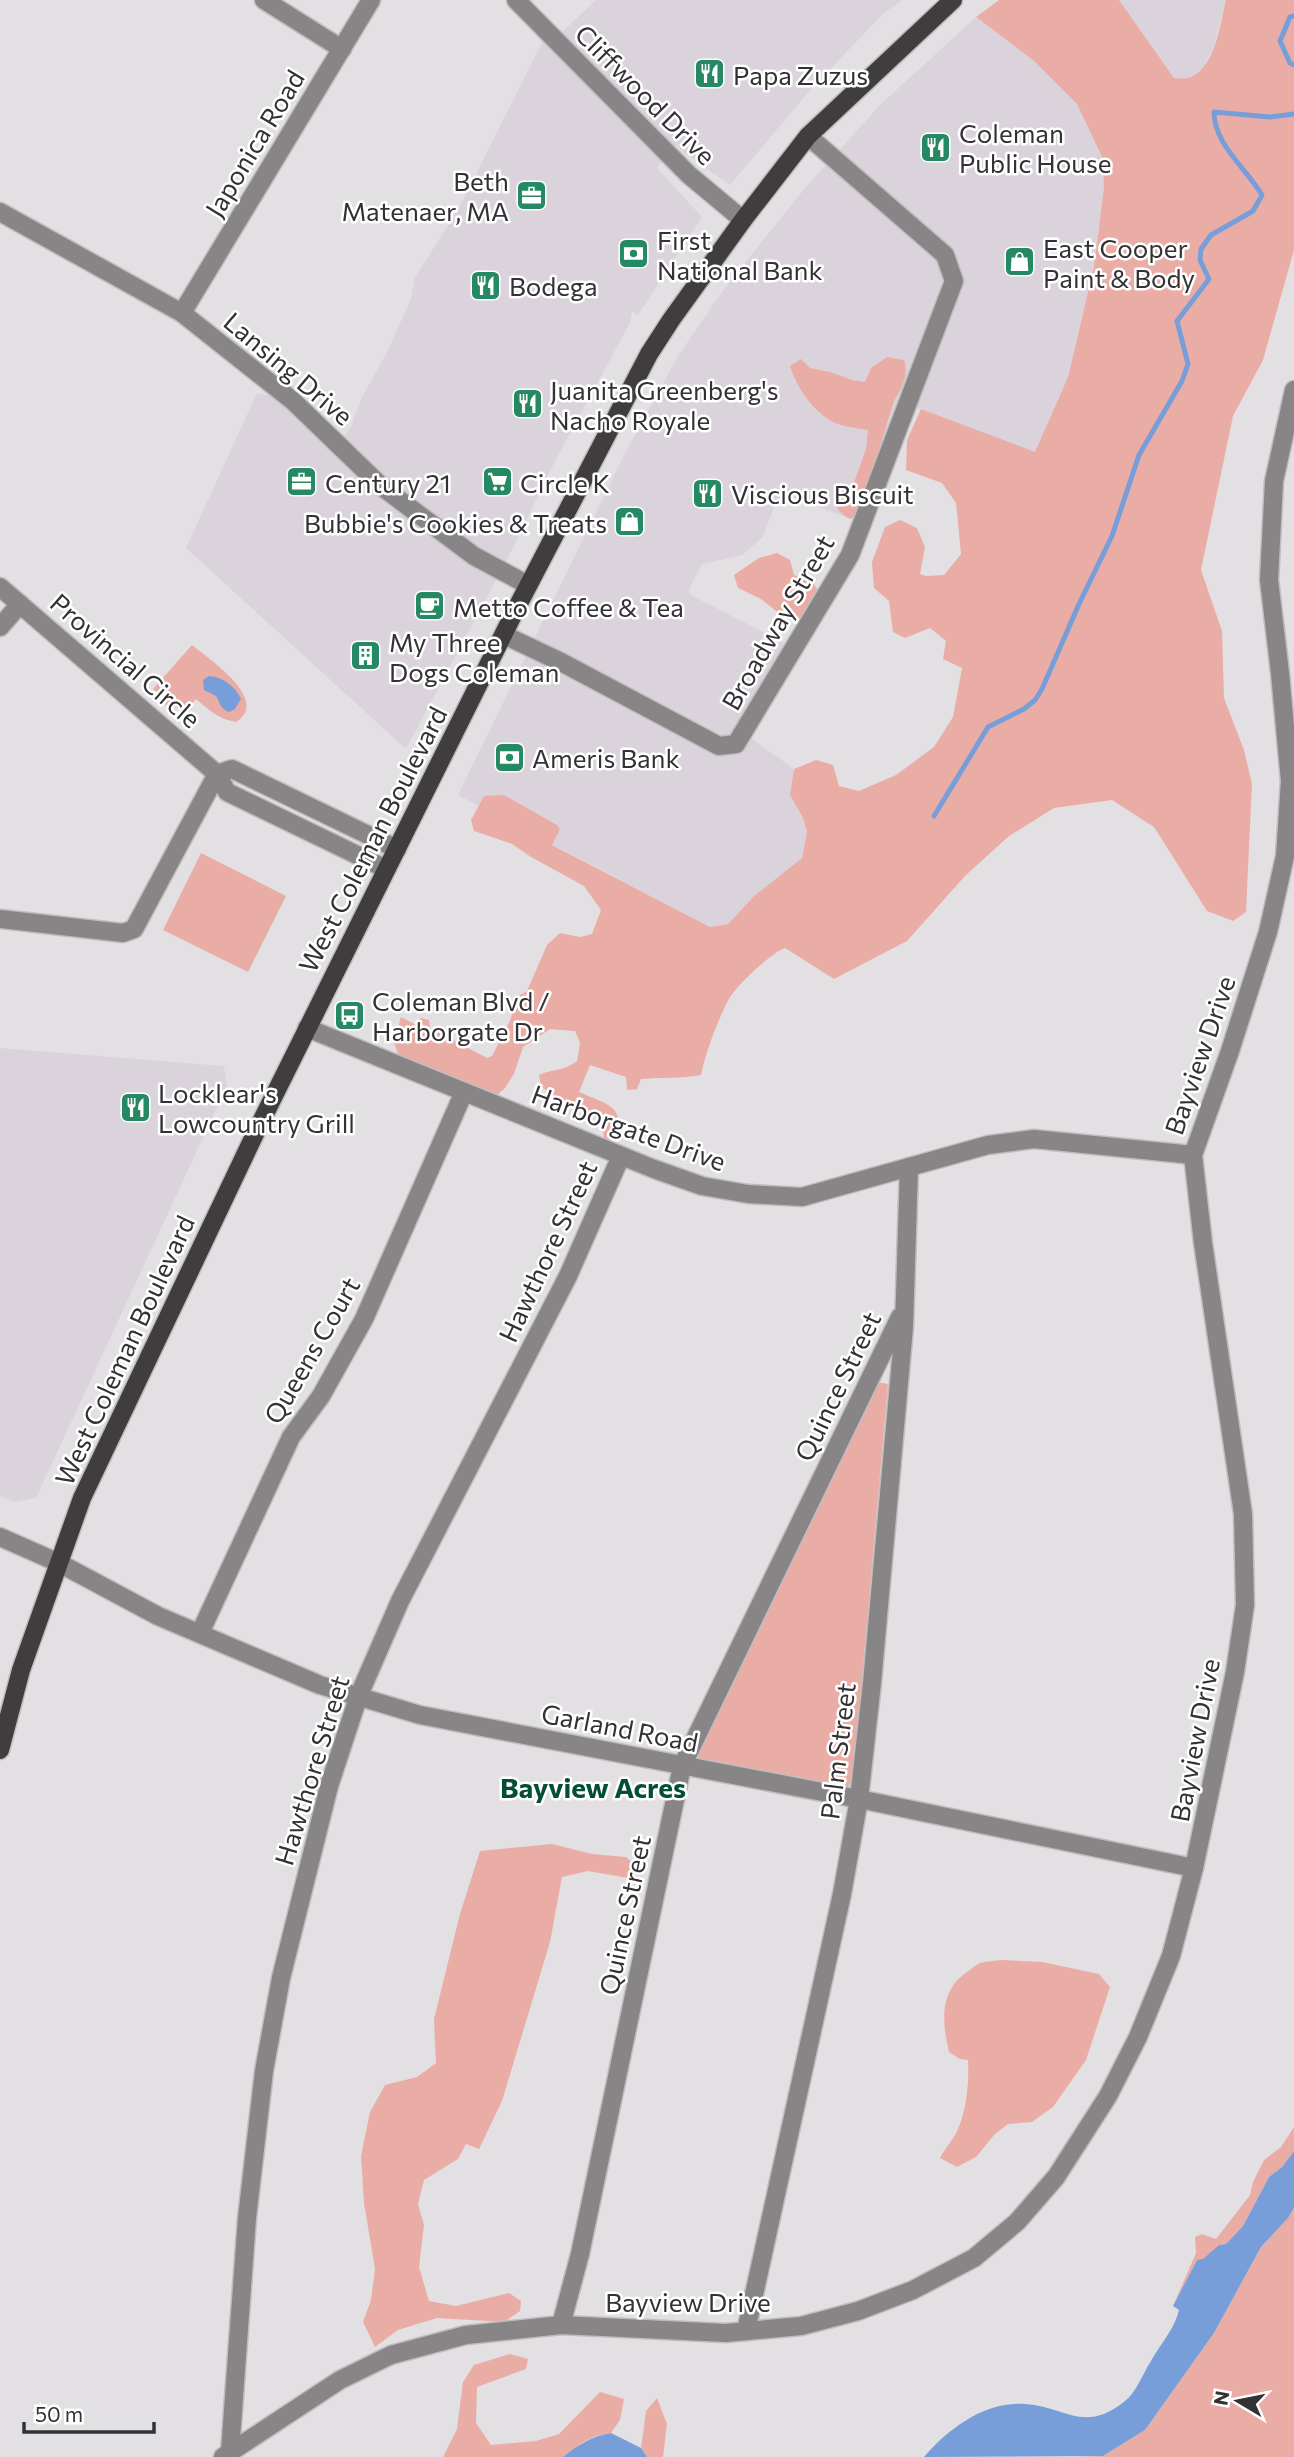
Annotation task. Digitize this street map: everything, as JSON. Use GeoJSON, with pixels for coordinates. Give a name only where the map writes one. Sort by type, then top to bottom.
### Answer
{"type":"FeatureCollection","features":[{"type":"Feature","properties":{"kind":"main road","name":"West Coleman Boulevard"},"geometry":{"type":"LineString","coordinates":[[0,1750],[21,1670],[82,1498],[307,1028],[528,585],[649,354],[743,220],[808,136],[953,0]]}},
{"type":"Feature","properties":{"kind":"street"},"geometry":{"type":"LineString","coordinates":[[264,0],[342,49]]}},
{"type":"Feature","properties":{"kind":"street","name":"Japonica Road"},"geometry":{"type":"LineString","coordinates":[[182,313],[371,0]]}},
{"type":"Feature","properties":{"kind":"street","name":"Cliffwood Drive"},"geometry":{"type":"LineString","coordinates":[[516,0],[689,175],[743,220]]}},
{"type":"Feature","properties":{"kind":"street","name":"Broadway Street"},"geometry":{"type":"LineString","coordinates":[[504,635],[561,662],[719,746],[736,744],[849,555],[954,281],[945,255],[808,136]]}},
{"type":"Feature","properties":{"kind":"street","name":"Lansing Drive"},"geometry":{"type":"LineString","coordinates":[[0,212],[182,313],[293,401],[381,486],[474,556],[528,585]]}},
{"type":"Feature","properties":{"kind":"street","name":"Bayview Drive"},"geometry":{"type":"LineString","coordinates":[[226,2455],[340,2380],[391,2355],[466,2335],[561,2325],[726,2333],[801,2326],[858,2311],[913,2290],[974,2258],[1017,2222],[1056,2177],[1102,2106],[1132,2049],[1171,1956],[1195,1868],[1236,1672],[1245,1605],[1243,1514],[1203,1243],[1193,1155],[1268,932],[1285,856],[1290,781],[1280,673],[1268,588],[1274,481],[1294,390]]}},
{"type":"Feature","properties":{"kind":"street","name":"Provincial Circle"},"geometry":{"type":"LineString","coordinates":[[0,587],[217,774],[227,792],[386,869]]}},
{"type":"Feature","properties":{"kind":"street"},"geometry":{"type":"LineString","coordinates":[[0,627],[20,604]]}},
{"type":"Feature","properties":{"kind":"street"},"geometry":{"type":"LineString","coordinates":[[0,919],[123,933],[134,929],[217,774],[232,769],[397,849]]}},
{"type":"Feature","properties":{"kind":"street","name":"Harborgate Drive"},"geometry":{"type":"LineString","coordinates":[[307,1028],[621,1156],[702,1186],[748,1194],[802,1197],[988,1145],[1034,1139],[1193,1155]]}},
{"type":"Feature","properties":{"kind":"street","name":"Queens Court"},"geometry":{"type":"LineString","coordinates":[[200,1633],[291,1437],[321,1396],[364,1319],[464,1092]]}},
{"type":"Feature","properties":{"kind":"street","name":"Hawthore Street"},"geometry":{"type":"LineString","coordinates":[[226,2455],[247,2218],[264,2071],[281,1978],[329,1786],[359,1695],[418,1563],[568,1276],[621,1156]]}},
{"type":"Feature","properties":{"kind":"street","name":"Palm Street"},"geometry":{"type":"LineString","coordinates":[[746,2330],[842,1894],[859,1800],[905,1309],[909,1167]]}},
{"type":"Feature","properties":{"kind":"street","name":"Quince Street"},"geometry":{"type":"LineString","coordinates":[[561,2325],[584,2238],[682,1766],[905,1309]]}},
{"type":"Feature","properties":{"kind":"street","name":"Garland Road"},"geometry":{"type":"LineString","coordinates":[[0,1537],[59,1563],[158,1615],[320,1685],[420,1715],[1195,1868]]}},
{"type":"Feature","properties":{"kind":"shaded area"},"geometry":{"type":"Polygon","coordinates":[[[596,0],[902,0],[883,14],[813,87],[730,185],[676,145],[657,168],[702,217],[638,315],[632,311],[630,323],[557,457],[513,548],[406,749],[186,548],[257,393],[293,401],[340,443],[351,427],[361,399],[387,352],[411,299],[415,277],[458,210],[552,23],[561,33],[596,0]]]}},
{"type":"Feature","properties":{"kind":"shaded area"},"geometry":{"type":"Polygon","coordinates":[[[999,0],[1119,0],[1174,78],[1183,78],[1191,77],[1206,64],[1219,32],[1226,0],[1294,0],[1294,250],[1263,360],[1233,416],[1201,570],[1222,631],[1224,698],[1244,750],[1252,784],[1246,912],[1233,921],[1207,911],[1154,827],[1112,800],[1054,808],[1009,836],[965,876],[907,941],[834,979],[785,948],[771,956],[729,999],[713,1036],[701,1075],[641,1079],[637,1089],[627,1090],[626,1077],[590,1065],[579,1092],[606,1104],[617,1114],[617,1129],[611,1140],[604,1139],[605,1124],[601,1120],[552,1095],[541,1086],[539,1075],[567,1067],[577,1061],[580,1043],[575,1031],[550,1029],[523,1047],[514,1074],[495,1097],[399,1057],[394,1043],[401,1017],[416,1025],[420,1018],[429,1020],[430,1028],[487,1058],[492,1056],[510,1021],[517,997],[527,991],[547,945],[560,933],[580,937],[592,934],[601,910],[584,886],[512,844],[474,831],[471,820],[484,796],[504,795],[557,825],[560,829],[552,845],[710,927],[728,924],[754,896],[802,858],[807,832],[803,818],[790,795],[794,769],[816,760],[833,765],[839,786],[859,791],[896,775],[934,747],[953,717],[962,668],[943,659],[946,641],[930,628],[905,638],[893,632],[889,601],[874,588],[872,562],[885,527],[900,520],[917,528],[925,547],[920,574],[944,575],[961,554],[956,503],[942,483],[906,470],[907,440],[921,409],[1035,452],[1068,377],[1094,267],[1104,187],[1102,157],[1077,104],[1034,61],[976,17],[999,0]]]}},
{"type":"Feature","properties":{"kind":"shaded area"},"geometry":{"type":"Polygon","coordinates":[[[1119,0],[1226,0],[1214,46],[1204,68],[1190,78],[1174,78],[1119,0]]]}},
{"type":"Feature","properties":{"kind":"shaded area"},"geometry":{"type":"Polygon","coordinates":[[[976,17],[1034,61],[1077,104],[1102,157],[1104,187],[1094,267],[1068,377],[1035,453],[915,407],[867,525],[792,497],[780,498],[763,537],[742,555],[702,564],[689,589],[691,595],[800,651],[748,736],[794,769],[790,795],[803,818],[807,832],[802,858],[754,896],[728,924],[710,927],[458,795],[624,455],[678,356],[724,289],[805,188],[880,105],[976,17]]]}},
{"type":"Feature","properties":{"kind":"shaded area"},"geometry":{"type":"Polygon","coordinates":[[[887,357],[904,360],[905,376],[894,401],[859,514],[850,519],[838,509],[835,491],[837,485],[852,488],[866,449],[868,430],[839,424],[820,413],[802,391],[790,366],[801,359],[810,368],[865,382],[871,368],[887,357]]]}},
{"type":"Feature","properties":{"kind":"shaded area"},"geometry":{"type":"Polygon","coordinates":[[[777,553],[790,560],[794,575],[812,581],[820,594],[797,621],[786,619],[761,599],[738,588],[734,575],[759,558],[777,553]]]}},
{"type":"Feature","properties":{"kind":"shaded area"},"geometry":{"type":"Polygon","coordinates":[[[192,645],[223,670],[242,692],[246,703],[245,713],[236,722],[219,716],[196,699],[184,712],[172,705],[169,708],[162,701],[164,698],[153,689],[192,645]]]}},
{"type":"Feature","properties":{"kind":"shaded area"},"geometry":{"type":"Polygon","coordinates":[[[201,853],[286,896],[248,972],[163,930],[201,853]]]}},
{"type":"Feature","properties":{"kind":"shaded area"},"geometry":{"type":"Polygon","coordinates":[[[0,1048],[224,1066],[227,1086],[36,1498],[14,1502],[0,1496],[0,1048]]]}},
{"type":"Feature","properties":{"kind":"shaded area"},"geometry":{"type":"Polygon","coordinates":[[[877,1382],[888,1384],[853,1782],[845,1789],[701,1761],[697,1755],[698,1749],[877,1382]]]}},
{"type":"Feature","properties":{"kind":"shaded area"},"geometry":{"type":"Polygon","coordinates":[[[552,1844],[592,1854],[626,1857],[633,1863],[628,1878],[588,1871],[562,1877],[550,1942],[502,2101],[479,2149],[466,2144],[458,2159],[424,2180],[418,2204],[424,2225],[419,2267],[429,2301],[456,2306],[509,2293],[521,2301],[520,2311],[504,2322],[437,2318],[398,2330],[375,2347],[363,2322],[371,2300],[375,2269],[364,2203],[361,2156],[370,2112],[385,2085],[417,2077],[436,2063],[434,2019],[460,1914],[480,1851],[552,1844]]]}},
{"type":"Feature","properties":{"kind":"shaded area"},"geometry":{"type":"Polygon","coordinates":[[[1002,1960],[1042,1962],[1099,1974],[1110,1987],[1086,2060],[1053,2107],[1032,2122],[1008,2124],[995,2134],[976,2157],[957,2167],[940,2158],[956,2133],[964,2112],[968,2060],[960,2059],[949,2052],[944,2019],[947,1998],[958,1980],[980,1963],[1002,1960]]]}},
{"type":"Feature","properties":{"kind":"shaded area"},"geometry":{"type":"Polygon","coordinates":[[[1294,2127],[1294,2151],[1282,2167],[1269,2177],[1243,2226],[1226,2244],[1219,2245],[1203,2260],[1197,2260],[1173,2306],[1196,2253],[1195,2237],[1202,2234],[1216,2239],[1250,2195],[1264,2160],[1281,2147],[1294,2127]]]}},
{"type":"Feature","properties":{"kind":"shaded area"},"geometry":{"type":"Polygon","coordinates":[[[1294,2208],[1294,2457],[1074,2457],[1103,2456],[1145,2430],[1214,2333],[1261,2247],[1294,2208]]]}},
{"type":"Feature","properties":{"kind":"shaded area"},"geometry":{"type":"Polygon","coordinates":[[[510,2354],[528,2359],[526,2369],[477,2387],[476,2423],[491,2445],[536,2441],[559,2434],[600,2392],[624,2399],[620,2420],[611,2433],[582,2443],[563,2457],[443,2457],[457,2429],[463,2382],[474,2365],[510,2354]]]}},
{"type":"Feature","properties":{"kind":"shaded area"},"geometry":{"type":"Polygon","coordinates":[[[657,2398],[667,2424],[663,2457],[647,2457],[641,2448],[646,2411],[657,2398]]]}},
{"type":"Feature","properties":{"kind":"water"},"geometry":{"type":"Polygon","coordinates":[[[209,676],[224,680],[235,690],[241,699],[235,709],[229,712],[222,707],[216,696],[204,690],[203,680],[209,676]]]}},
{"type":"Feature","properties":{"kind":"water"},"geometry":{"type":"Polygon","coordinates":[[[1294,2151],[1294,2208],[1261,2247],[1214,2333],[1145,2430],[1103,2456],[924,2457],[956,2427],[996,2407],[1025,2404],[1086,2417],[1111,2411],[1125,2401],[1136,2388],[1174,2324],[1179,2310],[1173,2306],[1197,2260],[1203,2259],[1219,2245],[1226,2244],[1243,2226],[1269,2177],[1282,2167],[1294,2151]]]}},
{"type":"Feature","properties":{"kind":"water"},"geometry":{"type":"Polygon","coordinates":[[[611,2433],[641,2448],[647,2457],[563,2457],[598,2436],[611,2433]]]}},
{"type":"Feature","properties":{"kind":"waterway"},"geometry":{"type":"LineString","coordinates":[[1294,16],[1290,17],[1280,41],[1290,63],[1294,65]]}},
{"type":"Feature","properties":{"kind":"waterway"},"geometry":{"type":"LineString","coordinates":[[934,816],[988,727],[1024,709],[1035,700],[1042,689],[1112,536],[1139,455],[1182,381],[1188,364],[1177,321],[1209,279],[1200,260],[1201,249],[1211,235],[1253,211],[1262,195],[1219,135],[1214,112],[1270,117],[1294,114]]}},
{"type":"Feature","properties":{"kind":"place","name":"Papa Zuzus"},"geometry":{"type":"Point","coordinates":[710,74]}},
{"type":"Feature","properties":{"kind":"place","name":"Coleman Public House"},"geometry":{"type":"Point","coordinates":[936,147]}},
{"type":"Feature","properties":{"kind":"place","name":"Beth Matenaer, MA"},"geometry":{"type":"Point","coordinates":[532,195]}},
{"type":"Feature","properties":{"kind":"place","name":"First National Bank"},"geometry":{"type":"Point","coordinates":[634,254]}},
{"type":"Feature","properties":{"kind":"place","name":"East Cooper Paint & Body"},"geometry":{"type":"Point","coordinates":[1020,262]}},
{"type":"Feature","properties":{"kind":"place","name":"Bodega"},"geometry":{"type":"Point","coordinates":[486,285]}},
{"type":"Feature","properties":{"kind":"place","name":"Juanita Greenberg's Nacho Royale"},"geometry":{"type":"Point","coordinates":[527,404]}},
{"type":"Feature","properties":{"kind":"place","name":"Century 21"},"geometry":{"type":"Point","coordinates":[302,482]}},
{"type":"Feature","properties":{"kind":"place","name":"Circle K"},"geometry":{"type":"Point","coordinates":[497,482]}},
{"type":"Feature","properties":{"kind":"place","name":"Viscious Biscuit"},"geometry":{"type":"Point","coordinates":[708,493]}},
{"type":"Feature","properties":{"kind":"place","name":"Bubbie's Cookies & Treats"},"geometry":{"type":"Point","coordinates":[630,522]}},
{"type":"Feature","properties":{"kind":"place","name":"Metto Coffee & Tea"},"geometry":{"type":"Point","coordinates":[430,606]}},
{"type":"Feature","properties":{"kind":"place","name":"My Three Dogs Coleman"},"geometry":{"type":"Point","coordinates":[366,656]}},
{"type":"Feature","properties":{"kind":"place","name":"Ameris Bank"},"geometry":{"type":"Point","coordinates":[509,757]}},
{"type":"Feature","properties":{"kind":"place","name":"Coleman Blvd / Harborgate Dr"},"geometry":{"type":"Point","coordinates":[349,1015]}},
{"type":"Feature","properties":{"kind":"place","name":"Locklear's Lowcountry Grill"},"geometry":{"type":"Point","coordinates":[135,1107]}},
{"type":"Feature","properties":{"kind":"district","name":"Bayview Acres"},"geometry":{"type":"Point","coordinates":[593,1787]}}]}
